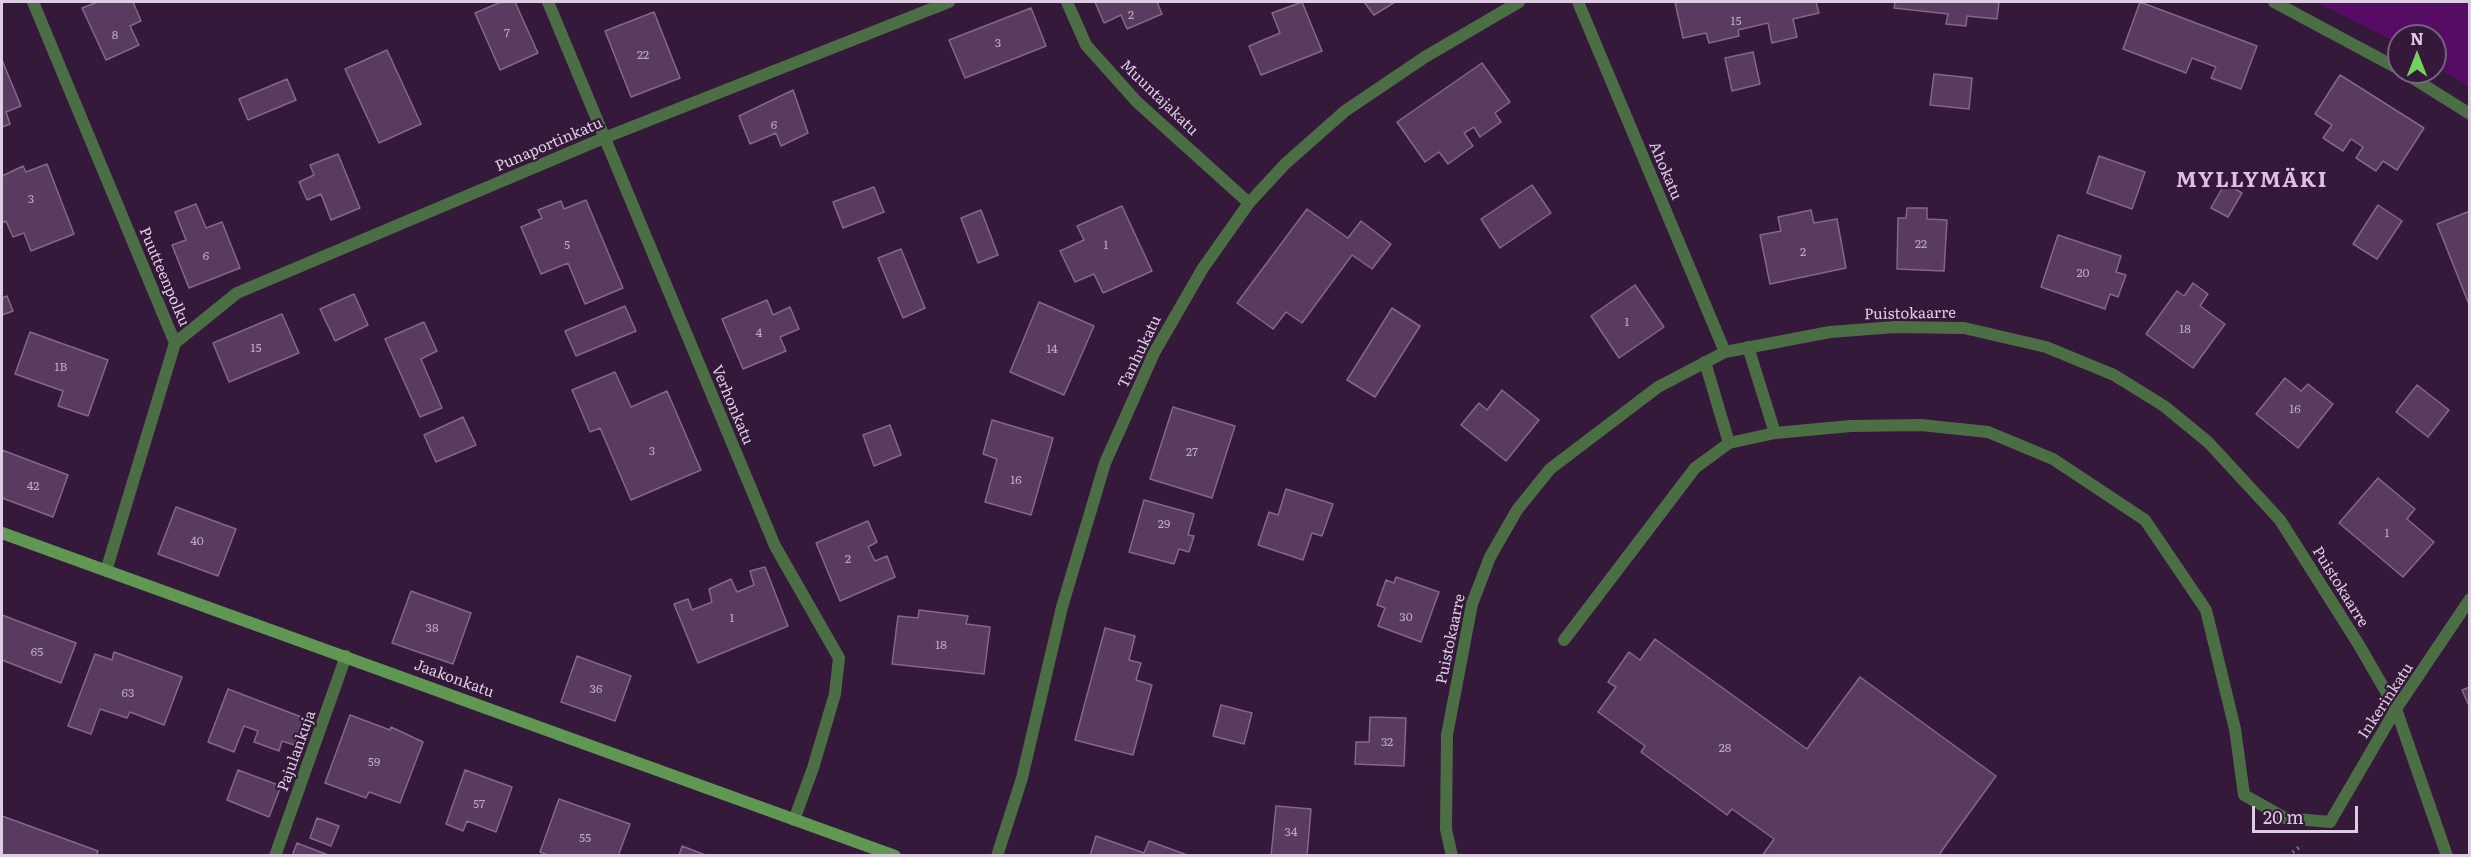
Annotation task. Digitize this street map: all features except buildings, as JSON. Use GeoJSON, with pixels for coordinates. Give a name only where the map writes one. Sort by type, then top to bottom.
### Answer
{"type":"FeatureCollection","features":[{"type":"Feature","properties":{"kind":"street","name":"Puutteenpolku"},"geometry":{"type":"LineString","coordinates":[[33,2],[175,343],[106,571]]}},
{"type":"Feature","properties":{"kind":"street","name":"Verhonkatu"},"geometry":{"type":"LineString","coordinates":[[548,2],[775,546],[839,658],[835,694],[813,768],[794,819]]}},
{"type":"Feature","properties":{"kind":"street","name":"Punaportinkatu"},"geometry":{"type":"LineString","coordinates":[[175,343],[237,293],[604,138],[949,2]]}},
{"type":"Feature","properties":{"kind":"street","name":"Muuntajakatu"},"geometry":{"type":"LineString","coordinates":[[1066,2],[1086,45],[1137,102],[1249,203]]}},
{"type":"Feature","properties":{"kind":"street","name":"Tanhukatu"},"geometry":{"type":"LineString","coordinates":[[997,855],[1022,778],[1062,607],[1105,463],[1154,353],[1203,268],[1249,203],[1285,164],[1345,111],[1425,57],[1519,2]]}},
{"type":"Feature","properties":{"kind":"street","name":"Ahokatu"},"geometry":{"type":"LineString","coordinates":[[1578,2],[1725,352]]}},
{"type":"Feature","properties":{"kind":"street"},"geometry":{"type":"LineString","coordinates":[[2274,2],[2387,63]]}},
{"type":"Feature","properties":{"kind":"street"},"geometry":{"type":"LineString","coordinates":[[2422,84],[2469,114]]}},
{"type":"Feature","properties":{"kind":"street","name":"Puistokaarre"},"geometry":{"type":"LineString","coordinates":[[1452,855],[1446,829],[1447,735],[1472,604],[1490,557],[1517,510],[1550,469],[1658,387],[1725,352],[1830,332],[1895,327],[1964,328],[2046,347],[2114,375],[2164,406],[2208,442],[2280,520],[2396,710],[2447,855]]}},
{"type":"Feature","properties":{"kind":"street"},"geometry":{"type":"LineString","coordinates":[[1564,640],[1695,468],[1729,443],[1775,433],[1748,347]]}},
{"type":"Feature","properties":{"kind":"street"},"geometry":{"type":"LineString","coordinates":[[1706,362],[1729,443]]}},
{"type":"Feature","properties":{"kind":"street","name":"Inkerinkatu"},"geometry":{"type":"LineString","coordinates":[[1775,433],[1851,426],[1909,425],[1988,432],[2053,459],[2145,520],[2206,610],[2235,729],[2244,795],[2285,818],[2330,822],[2396,710],[2469,599]]}},
{"type":"Feature","properties":{"kind":"street","name":"Jaakonkatu"},"geometry":{"type":"LineString","coordinates":[[2,533],[895,855]]}},
{"type":"Feature","properties":{"kind":"street","name":"Pajulankuja"},"geometry":{"type":"LineString","coordinates":[[275,855],[346,656]]}},
{"type":"Feature","properties":{"kind":"shaded area"},"geometry":{"type":"Polygon","coordinates":[[[2316,2],[2469,2],[2469,87],[2447,73],[2447,24],[2387,24],[2387,38],[2316,2]]]}},
{"type":"Feature","properties":{"kind":"district","name":"MYLLYMÄKI"},"geometry":{"type":"Point","coordinates":[2252,181]}}]}
